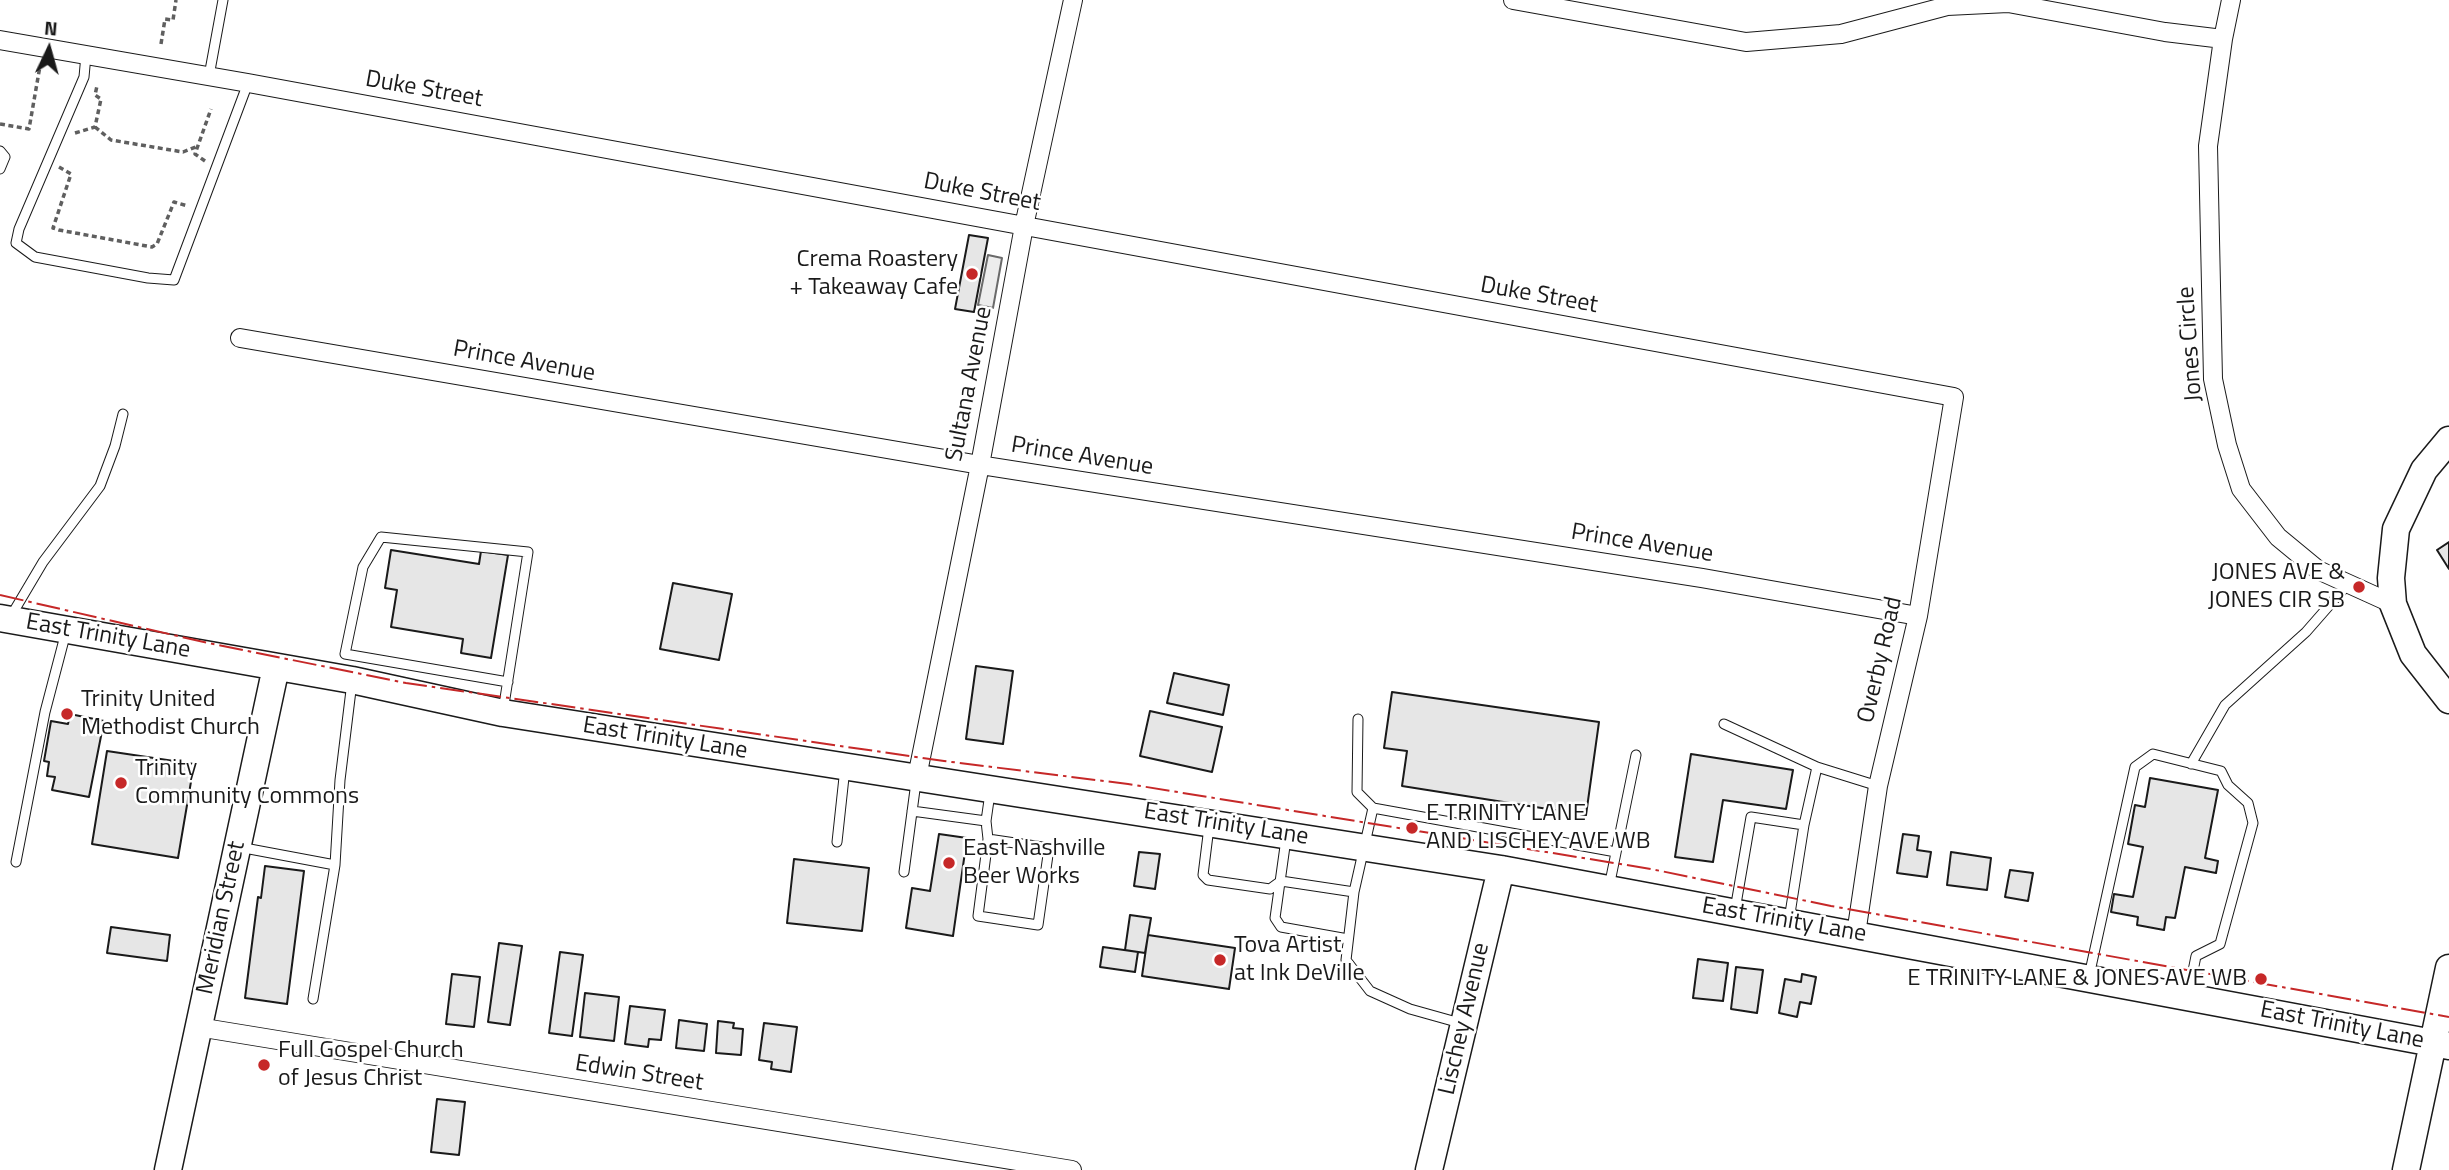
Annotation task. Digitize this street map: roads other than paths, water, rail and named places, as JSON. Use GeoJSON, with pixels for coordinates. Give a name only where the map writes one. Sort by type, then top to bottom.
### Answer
{"type":"FeatureCollection","features":[{"type":"Feature","properties":{"kind":"main road"},"geometry":{"type":"LineString","coordinates":[[2449,440],[2424,470],[2396,529],[2391,578],[2393,604],[2413,654],[2449,700]]}},
{"type":"Feature","properties":{"kind":"main road","name":"East Trinity Lane"},"geometry":{"type":"LineString","coordinates":[[4,619],[352,680],[503,713],[1501,869],[2441,1044]]}},
{"type":"Feature","properties":{"kind":"main road","name":"Meridian Street"},"geometry":{"type":"LineString","coordinates":[[168,1170],[276,667]]}},
{"type":"Feature","properties":{"kind":"main road","name":"Lischey Avenue"},"geometry":{"type":"LineString","coordinates":[[1429,1170],[1501,869]]}},
{"type":"Feature","properties":{"kind":"main road"},"geometry":{"type":"LineString","coordinates":[[2408,1169],[2441,1044],[2449,968]]}},
{"type":"Feature","properties":{"kind":"street","name":"Sultana Avenue"},"geometry":{"type":"LineString","coordinates":[[917,777],[980,466],[1024,226],[1073,0]]}},
{"type":"Feature","properties":{"kind":"street"},"geometry":{"type":"LineString","coordinates":[[1513,0],[1746,42],[1841,34],[1947,6],[2008,3],[2165,32],[2223,39]]}},
{"type":"Feature","properties":{"kind":"street","name":"Jones Circle"},"geometry":{"type":"LineString","coordinates":[[2231,0],[2208,146],[2213,379],[2227,445],[2241,489],[2278,537],[2318,570],[2393,604]]}},
{"type":"Feature","properties":{"kind":"street","name":"Duke Street"},"geometry":{"type":"LineString","coordinates":[[0,40],[248,83],[1954,397]]}},
{"type":"Feature","properties":{"kind":"street","name":"Prince Avenue"},"geometry":{"type":"LineString","coordinates":[[240,338],[980,466],[1702,578],[1918,616]]}},
{"type":"Feature","properties":{"kind":"street","name":"Overby Road"},"geometry":{"type":"LineString","coordinates":[[1856,934],[1878,786],[1918,616],[1954,397]]}},
{"type":"Feature","properties":{"kind":"street","name":"Edwin Street"},"geometry":{"type":"LineString","coordinates":[[198,1027],[1072,1170]]}},
{"type":"Feature","properties":{"kind":"lane"},"geometry":{"type":"LineString","coordinates":[[209,76],[223,0]]}},
{"type":"Feature","properties":{"kind":"lane"},"geometry":{"type":"LineString","coordinates":[[86,55],[84,77],[19,229],[16,243],[35,257],[148,278],[174,280],[248,83]]}},
{"type":"Feature","properties":{"kind":"lane"},"geometry":{"type":"LineString","coordinates":[[0,151],[5,157],[0,169]]}},
{"type":"Feature","properties":{"kind":"lane"},"geometry":{"type":"LineString","coordinates":[[4,619],[100,486],[116,446],[123,414]]}},
{"type":"Feature","properties":{"kind":"lane"},"geometry":{"type":"LineString","coordinates":[[503,713],[508,682],[528,552],[381,537],[363,567],[345,654],[508,682]]}},
{"type":"Feature","properties":{"kind":"lane"},"geometry":{"type":"LineString","coordinates":[[2192,764],[2225,705],[2306,632],[2348,584]]}},
{"type":"Feature","properties":{"kind":"lane"},"geometry":{"type":"LineString","coordinates":[[16,862],[45,712],[66,630]]}},
{"type":"Feature","properties":{"kind":"lane"},"geometry":{"type":"LineString","coordinates":[[313,999],[335,865],[340,780],[352,680]]}},
{"type":"Feature","properties":{"kind":"lane"},"geometry":{"type":"LineString","coordinates":[[1358,719],[1357,792],[1373,807],[1616,852]]}},
{"type":"Feature","properties":{"kind":"lane"},"geometry":{"type":"LineString","coordinates":[[1724,724],[1817,767],[1878,786]]}},
{"type":"Feature","properties":{"kind":"lane"},"geometry":{"type":"LineString","coordinates":[[2088,978],[2135,767],[2153,754],[2221,771],[2228,785],[2249,803],[2253,822],[2220,944],[2196,956],[2188,997]]}},
{"type":"Feature","properties":{"kind":"lane"},"geometry":{"type":"LineString","coordinates":[[1608,888],[1636,755]]}},
{"type":"Feature","properties":{"kind":"lane"},"geometry":{"type":"LineString","coordinates":[[837,842],[845,767]]}},
{"type":"Feature","properties":{"kind":"lane"},"geometry":{"type":"LineString","coordinates":[[1788,921],[1817,767]]}},
{"type":"Feature","properties":{"kind":"lane"},"geometry":{"type":"LineString","coordinates":[[904,872],[917,777]]}},
{"type":"Feature","properties":{"kind":"lane"},"geometry":{"type":"LineString","coordinates":[[988,839],[1049,848],[1038,925],[978,916],[988,839],[986,821],[991,788]]}},
{"type":"Feature","properties":{"kind":"lane"},"geometry":{"type":"LineString","coordinates":[[1373,807],[1354,892],[1346,960],[1370,991],[1409,1009],[1464,1024]]}},
{"type":"Feature","properties":{"kind":"lane"},"geometry":{"type":"LineString","coordinates":[[912,811],[986,821]]}},
{"type":"Feature","properties":{"kind":"lane"},"geometry":{"type":"LineString","coordinates":[[1735,912],[1751,817],[1804,825]]}},
{"type":"Feature","properties":{"kind":"lane"},"geometry":{"type":"LineString","coordinates":[[1209,822],[1203,874],[1208,880],[1270,889],[1281,881],[1354,892]]}},
{"type":"Feature","properties":{"kind":"lane"},"geometry":{"type":"LineString","coordinates":[[1287,834],[1275,918],[1281,927],[1348,939]]}},
{"type":"Feature","properties":{"kind":"lane"},"geometry":{"type":"LineString","coordinates":[[237,847],[335,865]]}},
{"type":"Feature","properties":{"kind":"place","name":"Crema Roastery + Takeaway Cafe"},"geometry":{"type":"Point","coordinates":[972,274]}},
{"type":"Feature","properties":{"kind":"place","name":"JONES AVE & JONES CIR SB"},"geometry":{"type":"Point","coordinates":[2359,587]}},
{"type":"Feature","properties":{"kind":"place","name":"Trinity United Methodist Church"},"geometry":{"type":"Point","coordinates":[67,714]}},
{"type":"Feature","properties":{"kind":"place","name":"Trinity Community Commons"},"geometry":{"type":"Point","coordinates":[121,783]}},
{"type":"Feature","properties":{"kind":"place","name":"E TRINITY LANE AND LISCHEY AVE WB"},"geometry":{"type":"Point","coordinates":[1412,828]}},
{"type":"Feature","properties":{"kind":"place","name":"East Nashville Beer Works"},"geometry":{"type":"Point","coordinates":[949,863]}},
{"type":"Feature","properties":{"kind":"place","name":"Tova Artist at Ink DeVille"},"geometry":{"type":"Point","coordinates":[1220,960]}},
{"type":"Feature","properties":{"kind":"place","name":"E TRINITY LANE & JONES AVE WB"},"geometry":{"type":"Point","coordinates":[2261,979]}},
{"type":"Feature","properties":{"kind":"place","name":"Full Gospel Church of Jesus Christ"},"geometry":{"type":"Point","coordinates":[264,1065]}}]}
